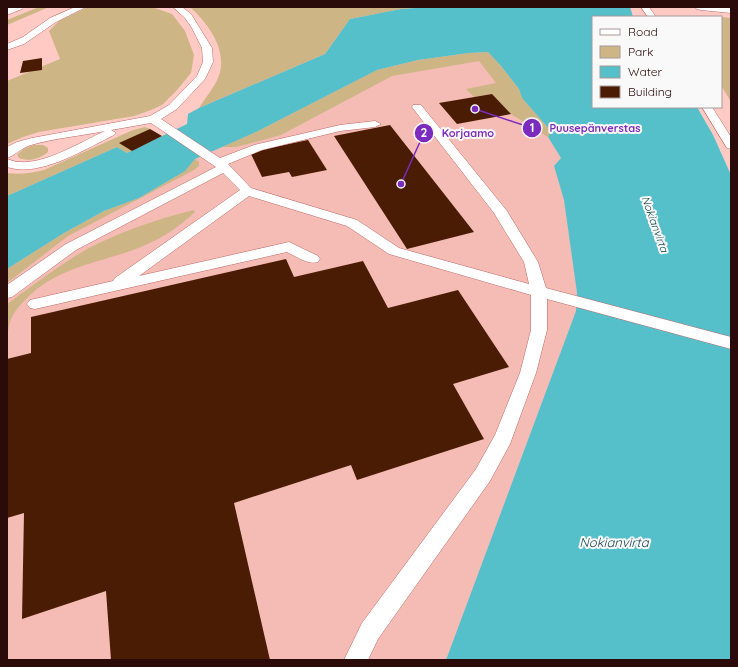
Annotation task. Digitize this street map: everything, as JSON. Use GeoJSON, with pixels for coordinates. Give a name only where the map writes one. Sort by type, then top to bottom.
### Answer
{"type":"FeatureCollection","features":[{"type":"Feature","properties":{"kind":"main road"},"geometry":{"type":"LineString","coordinates":[[7,12],[18,7]]}},
{"type":"Feature","properties":{"kind":"main road"},"geometry":{"type":"LineString","coordinates":[[701,7],[731,10]]}},
{"type":"Feature","properties":{"kind":"lane"},"geometry":{"type":"LineString","coordinates":[[7,47],[17,45],[36,34],[54,20],[82,7]]}},
{"type":"Feature","properties":{"kind":"lane"},"geometry":{"type":"LineString","coordinates":[[7,154],[10,150],[26,142],[153,119],[173,107],[191,89],[201,76],[208,62],[206,48],[196,28],[188,16],[177,7]]}},
{"type":"Feature","properties":{"kind":"lane"},"geometry":{"type":"LineString","coordinates":[[645,7],[651,16]]}},
{"type":"Feature","properties":{"kind":"lane"},"geometry":{"type":"LineString","coordinates":[[356,660],[370,630],[483,476],[503,438],[528,374],[539,330],[539,292],[531,262],[500,211],[417,107]]}},
{"type":"Feature","properties":{"kind":"lane"},"geometry":{"type":"LineString","coordinates":[[708,108],[731,146]]}},
{"type":"Feature","properties":{"kind":"lane"},"geometry":{"type":"LineString","coordinates":[[153,119],[218,162],[247,191],[352,223],[394,251],[539,292],[731,342]]}},
{"type":"Feature","properties":{"kind":"lane"},"geometry":{"type":"LineString","coordinates":[[7,163],[22,167],[34,166],[46,162],[131,123]]}},
{"type":"Feature","properties":{"kind":"lane"},"geometry":{"type":"LineString","coordinates":[[7,293],[71,247],[218,162],[258,147],[340,128],[375,124]]}},
{"type":"Feature","properties":{"kind":"lane"},"geometry":{"type":"LineString","coordinates":[[113,286],[247,191]]}},
{"type":"Feature","properties":{"kind":"lane"},"geometry":{"type":"LineString","coordinates":[[35,304],[289,247],[313,260]]}},
{"type":"Feature","properties":{"kind":"shaded area"},"geometry":{"type":"Polygon","coordinates":[[[488,52],[551,131],[548,137],[561,158],[554,166],[564,200],[577,293],[576,311],[446,660],[7,660],[7,269],[195,159],[256,132],[377,70],[488,52]]]}},
{"type":"Feature","properties":{"kind":"green space"},"geometry":{"type":"Polygon","coordinates":[[[39,7],[49,7],[7,25],[7,20],[39,7]]]}},
{"type":"Feature","properties":{"kind":"green space"},"geometry":{"type":"Polygon","coordinates":[[[88,7],[152,7],[172,14],[185,31],[194,55],[191,73],[162,105],[151,110],[134,116],[39,132],[7,144],[7,81],[60,59],[49,31],[59,21],[88,7]]]}},
{"type":"Feature","properties":{"kind":"green space"},"geometry":{"type":"Polygon","coordinates":[[[190,7],[431,7],[401,9],[350,19],[325,54],[199,108],[218,78],[221,68],[221,58],[219,49],[210,30],[190,7]]]}},
{"type":"Feature","properties":{"kind":"green space"},"geometry":{"type":"Polygon","coordinates":[[[722,17],[731,18],[731,102],[722,87],[722,17]]]}},
{"type":"Feature","properties":{"kind":"green space"},"geometry":{"type":"Polygon","coordinates":[[[488,52],[519,89],[522,98],[551,131],[548,137],[511,114],[492,94],[474,97],[466,89],[496,83],[479,61],[392,76],[281,135],[236,147],[222,147],[256,132],[377,70],[418,60],[488,52]]]}},
{"type":"Feature","properties":{"kind":"green space"},"geometry":{"type":"Polygon","coordinates":[[[145,127],[150,129],[120,143],[132,151],[127,153],[117,147],[7,196],[7,173],[16,174],[44,170],[133,130],[145,127]]]}},
{"type":"Feature","properties":{"kind":"green space"},"geometry":{"type":"Polygon","coordinates":[[[34,145],[43,145],[48,148],[48,152],[34,159],[27,160],[19,158],[17,155],[21,151],[34,145]]]}},
{"type":"Feature","properties":{"kind":"green space"},"geometry":{"type":"Polygon","coordinates":[[[195,159],[199,162],[199,166],[194,170],[68,236],[7,283],[7,269],[64,233],[104,211],[139,198],[185,171],[195,159]]]}},
{"type":"Feature","properties":{"kind":"green space"},"geometry":{"type":"Polygon","coordinates":[[[194,210],[195,212],[181,224],[150,243],[76,268],[50,280],[19,307],[9,324],[7,340],[7,304],[75,256],[99,243],[145,224],[194,210]]]}},
{"type":"Feature","properties":{"kind":"water","name":"Nokianvirta"},"geometry":{"type":"Polygon","coordinates":[[[431,7],[630,7],[633,16],[592,16],[592,108],[698,108],[713,135],[731,175],[731,660],[446,660],[576,311],[577,293],[564,200],[554,166],[561,158],[548,137],[551,131],[522,98],[519,89],[488,52],[418,60],[377,70],[256,132],[195,159],[185,171],[139,198],[104,211],[64,233],[7,269],[7,196],[117,147],[127,153],[187,124],[188,114],[199,108],[325,54],[350,19],[401,9],[431,7]]]}},
{"type":"Feature","properties":{"kind":"building"},"geometry":{"type":"Polygon","coordinates":[[[42,58],[42,70],[20,73],[23,61],[42,58]]]}},
{"type":"Feature","properties":{"kind":"building"},"geometry":{"type":"Polygon","coordinates":[[[492,94],[511,114],[457,124],[439,103],[492,94]]]}},
{"type":"Feature","properties":{"kind":"building"},"geometry":{"type":"Polygon","coordinates":[[[390,125],[474,232],[407,249],[334,136],[390,125]]]}},
{"type":"Feature","properties":{"kind":"building"},"geometry":{"type":"Polygon","coordinates":[[[150,129],[162,136],[132,151],[119,143],[150,129]]]}},
{"type":"Feature","properties":{"kind":"building"},"geometry":{"type":"Polygon","coordinates":[[[308,140],[327,170],[292,177],[289,172],[262,177],[250,152],[308,140]]]}},
{"type":"Feature","properties":{"kind":"building"},"geometry":{"type":"Polygon","coordinates":[[[286,259],[294,277],[363,261],[388,308],[458,290],[509,367],[453,384],[484,439],[357,480],[351,465],[234,503],[270,660],[111,660],[106,591],[22,619],[24,513],[7,518],[7,359],[31,353],[31,317],[286,259]]]}},
{"type":"Feature","properties":{"kind":"place","name":"Puusepänverstas"},"geometry":{"type":"Point","coordinates":[475,109]}},
{"type":"Feature","properties":{"kind":"place","name":"Korjaamo"},"geometry":{"type":"Point","coordinates":[401,184]}}]}
